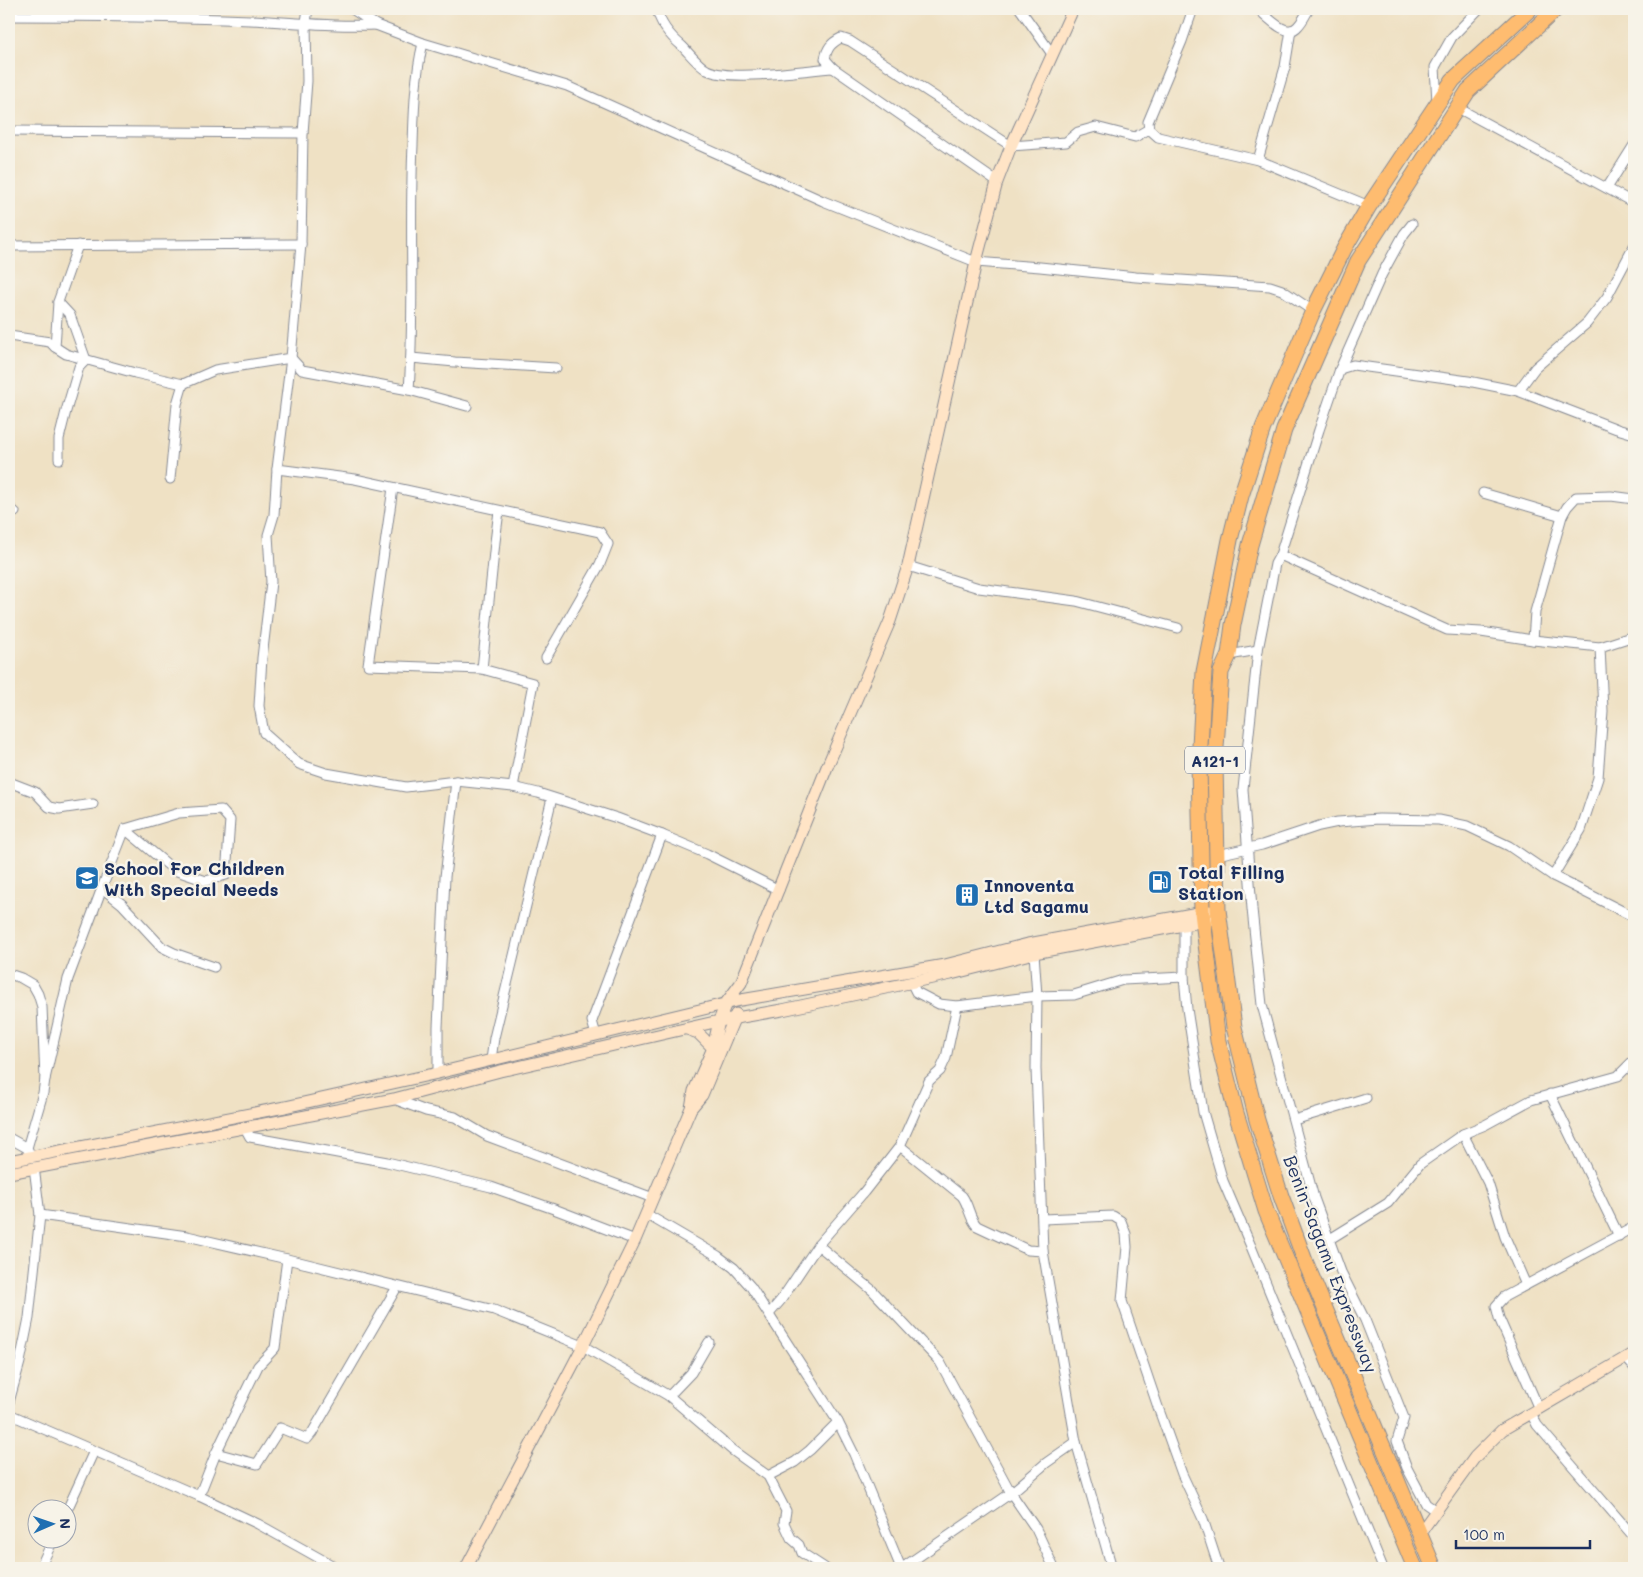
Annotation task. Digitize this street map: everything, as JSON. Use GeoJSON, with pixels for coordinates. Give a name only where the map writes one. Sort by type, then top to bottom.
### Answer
{"type":"FeatureCollection","features":[{"type":"Feature","properties":{"kind":"highway","name":"Benin-Sagamu Expressway"},"geometry":{"type":"LineString","coordinates":[[1415,1568],[1266,1211],[1236,1113],[1218,1040],[1202,916],[1199,764],[1204,672],[1230,540],[1241,496],[1263,428],[1313,311],[1344,249],[1369,206],[1453,80],[1530,9]]}},
{"type":"Feature","properties":{"kind":"highway","name":"Benin-Sagamu Expressway"},"geometry":{"type":"LineString","coordinates":[[1434,1568],[1305,1261],[1281,1196],[1257,1120],[1234,1027],[1218,914],[1215,763],[1221,672],[1229,656],[1233,625],[1250,544],[1288,422],[1358,261],[1468,91],[1556,9]]}},
{"type":"Feature","properties":{"kind":"main road"},"geometry":{"type":"LineString","coordinates":[[718,1046],[719,1021],[726,1003],[741,983],[827,767],[890,621],[908,566],[976,262],[998,182],[1011,146],[1073,9]]}},
{"type":"Feature","properties":{"kind":"main road"},"geometry":{"type":"LineString","coordinates":[[9,1161],[285,1107],[438,1073],[726,1003],[945,965],[1028,944],[1218,914]]}},
{"type":"Feature","properties":{"kind":"main road"},"geometry":{"type":"LineString","coordinates":[[9,1173],[31,1157],[245,1128],[394,1099],[500,1072],[719,1021],[782,1010],[912,982],[1034,953],[1184,924],[1202,916]]}},
{"type":"Feature","properties":{"kind":"main road"},"geometry":{"type":"LineString","coordinates":[[466,1568],[583,1346],[635,1240],[691,1108],[702,1095],[718,1046],[735,1018],[741,1000],[741,983]]}},
{"type":"Feature","properties":{"kind":"main road"},"geometry":{"type":"LineString","coordinates":[[718,1046],[734,1030],[756,1014]]}},
{"type":"Feature","properties":{"kind":"main road"},"geometry":{"type":"LineString","coordinates":[[687,1029],[698,1033],[718,1046]]}},
{"type":"Feature","properties":{"kind":"main road"},"geometry":{"type":"LineString","coordinates":[[1420,1533],[1475,1457],[1502,1430],[1630,1355]]}},
{"type":"Feature","properties":{"kind":"street"},"geometry":{"type":"LineString","coordinates":[[308,9],[306,22],[307,81],[303,133],[301,244],[291,358],[277,469],[274,516],[268,535],[271,582],[262,658],[259,706],[264,733],[300,764],[326,772],[406,787],[456,781],[513,787],[538,793],[618,818],[662,835],[707,854],[779,890]]}},
{"type":"Feature","properties":{"kind":"street"},"geometry":{"type":"LineString","coordinates":[[352,9],[376,25],[423,42],[567,86],[823,201],[976,262],[1040,266],[1136,277],[1270,286],[1282,290],[1313,311]]}},
{"type":"Feature","properties":{"kind":"street"},"geometry":{"type":"LineString","coordinates":[[657,9],[658,17],[669,35],[706,69],[725,75],[741,75],[833,68]]}},
{"type":"Feature","properties":{"kind":"street"},"geometry":{"type":"LineString","coordinates":[[1020,9],[1052,54]]}},
{"type":"Feature","properties":{"kind":"street"},"geometry":{"type":"LineString","coordinates":[[1193,9],[1182,41],[1148,122],[1149,129],[1158,137],[1258,160],[1369,206]]}},
{"type":"Feature","properties":{"kind":"street"},"geometry":{"type":"LineString","coordinates":[[1258,9],[1283,30],[1297,28],[1309,9]]}},
{"type":"Feature","properties":{"kind":"street"},"geometry":{"type":"LineString","coordinates":[[1437,103],[1435,67],[1452,37],[1479,9]]}},
{"type":"Feature","properties":{"kind":"street"},"geometry":{"type":"LineString","coordinates":[[9,16],[98,12],[306,22],[348,26],[376,25]]}},
{"type":"Feature","properties":{"kind":"street"},"geometry":{"type":"LineString","coordinates":[[1258,160],[1285,67],[1291,30]]}},
{"type":"Feature","properties":{"kind":"street"},"geometry":{"type":"LineString","coordinates":[[998,182],[833,68],[825,59],[826,50],[833,42],[841,38],[850,41],[1011,146],[1066,142],[1078,132],[1096,127],[1135,137],[1149,129]]}},
{"type":"Feature","properties":{"kind":"street"},"geometry":{"type":"LineString","coordinates":[[409,390],[411,358],[411,174],[417,70],[423,42]]}},
{"type":"Feature","properties":{"kind":"street"},"geometry":{"type":"LineString","coordinates":[[1456,107],[1634,203]]}},
{"type":"Feature","properties":{"kind":"street"},"geometry":{"type":"LineString","coordinates":[[9,131],[303,133]]}},
{"type":"Feature","properties":{"kind":"street"},"geometry":{"type":"LineString","coordinates":[[1607,188],[1634,145]]}},
{"type":"Feature","properties":{"kind":"street"},"geometry":{"type":"LineString","coordinates":[[1412,224],[1404,234],[1382,274],[1340,369],[1280,555],[1275,564],[1258,650],[1243,789],[1252,909],[1262,1005],[1314,1198],[1341,1272],[1365,1320],[1404,1418],[1397,1441],[1407,1468],[1426,1504],[1436,1511]]}},
{"type":"Feature","properties":{"kind":"street"},"geometry":{"type":"LineString","coordinates":[[9,246],[301,244]]}},
{"type":"Feature","properties":{"kind":"street"},"geometry":{"type":"LineString","coordinates":[[54,347],[58,302],[78,245]]}},
{"type":"Feature","properties":{"kind":"street"},"geometry":{"type":"LineString","coordinates":[[1518,391],[1535,368],[1587,323],[1607,297],[1634,246]]}},
{"type":"Feature","properties":{"kind":"street"},"geometry":{"type":"LineString","coordinates":[[58,302],[70,315],[86,360]]}},
{"type":"Feature","properties":{"kind":"street"},"geometry":{"type":"LineString","coordinates":[[9,336],[50,342],[54,347],[66,354],[182,384],[214,370],[291,358]]}},
{"type":"Feature","properties":{"kind":"street"},"geometry":{"type":"LineString","coordinates":[[291,358],[302,370],[409,390],[467,406]]}},
{"type":"Feature","properties":{"kind":"street"},"geometry":{"type":"LineString","coordinates":[[411,358],[556,368]]}},
{"type":"Feature","properties":{"kind":"street"},"geometry":{"type":"LineString","coordinates":[[58,459],[66,411],[79,367],[86,360]]}},
{"type":"Feature","properties":{"kind":"street"},"geometry":{"type":"LineString","coordinates":[[1340,369],[1353,365],[1468,381],[1518,391],[1616,429],[1634,434]]}},
{"type":"Feature","properties":{"kind":"street"},"geometry":{"type":"LineString","coordinates":[[170,479],[177,404],[182,384]]}},
{"type":"Feature","properties":{"kind":"street"},"geometry":{"type":"LineString","coordinates":[[277,469],[355,479],[600,532],[608,544],[600,564],[546,658]]}},
{"type":"Feature","properties":{"kind":"street"},"geometry":{"type":"LineString","coordinates":[[392,488],[368,665],[482,669],[533,683],[513,787]]}},
{"type":"Feature","properties":{"kind":"street"},"geometry":{"type":"LineString","coordinates":[[1483,494],[1562,516]]}},
{"type":"Feature","properties":{"kind":"street"},"geometry":{"type":"LineString","coordinates":[[1532,640],[1535,612],[1562,516],[1567,507],[1576,497],[1611,496],[1634,499]]}},
{"type":"Feature","properties":{"kind":"street"},"geometry":{"type":"LineString","coordinates":[[482,669],[500,511]]}},
{"type":"Feature","properties":{"kind":"street"},"geometry":{"type":"LineString","coordinates":[[1280,555],[1447,630],[1481,632],[1532,640],[1600,647],[1634,636]]}},
{"type":"Feature","properties":{"kind":"street"},"geometry":{"type":"LineString","coordinates":[[908,566],[979,588],[1076,601],[1178,628]]}},
{"type":"Feature","properties":{"kind":"street"},"geometry":{"type":"LineString","coordinates":[[1553,876],[1581,830],[1598,778],[1603,711],[1600,647]]}},
{"type":"Feature","properties":{"kind":"street"},"geometry":{"type":"LineString","coordinates":[[1229,656],[1258,650]]}},
{"type":"Feature","properties":{"kind":"street"},"geometry":{"type":"LineString","coordinates":[[438,1073],[438,1027],[445,877],[456,781]]}},
{"type":"Feature","properties":{"kind":"street"},"geometry":{"type":"LineString","coordinates":[[9,782],[35,792],[49,807],[59,809],[93,804]]}},
{"type":"Feature","properties":{"kind":"street"},"geometry":{"type":"LineString","coordinates":[[491,1060],[494,1038],[552,798]]}},
{"type":"Feature","properties":{"kind":"street"},"geometry":{"type":"LineString","coordinates":[[221,810],[230,820],[226,875],[206,881],[174,870],[125,829],[179,813],[221,810]]}},
{"type":"Feature","properties":{"kind":"street"},"geometry":{"type":"LineString","coordinates":[[1217,855],[1338,822],[1379,819],[1439,820],[1467,826],[1510,846],[1553,876],[1634,917]]}},
{"type":"Feature","properties":{"kind":"street"},"geometry":{"type":"LineString","coordinates":[[9,1402],[29,1318],[40,1215],[31,1157],[45,1079],[68,980],[125,829]]}},
{"type":"Feature","properties":{"kind":"street"},"geometry":{"type":"LineString","coordinates":[[596,1035],[592,1021],[662,835]]}},
{"type":"Feature","properties":{"kind":"street"},"geometry":{"type":"LineString","coordinates":[[102,888],[122,904],[162,947],[214,968]]}},
{"type":"Feature","properties":{"kind":"street"},"geometry":{"type":"LineString","coordinates":[[1184,924],[1184,977],[1187,1009],[1203,1112],[1223,1181],[1383,1568]]}},
{"type":"Feature","properties":{"kind":"street"},"geometry":{"type":"LineString","coordinates":[[1034,953],[1037,996],[1036,1069],[1043,1251],[1076,1442],[1112,1568]]}},
{"type":"Feature","properties":{"kind":"street"},"geometry":{"type":"LineString","coordinates":[[9,974],[22,978],[33,985],[38,994],[42,1007],[45,1079]]}},
{"type":"Feature","properties":{"kind":"street"},"geometry":{"type":"LineString","coordinates":[[912,982],[916,992],[939,1004],[957,1006],[1037,996],[1074,995],[1124,980],[1184,977]]}},
{"type":"Feature","properties":{"kind":"street"},"geometry":{"type":"LineString","coordinates":[[769,1314],[781,1300],[818,1245],[864,1192],[900,1146],[929,1080],[940,1071],[946,1058],[957,1006]]}},
{"type":"Feature","properties":{"kind":"street"},"geometry":{"type":"LineString","coordinates":[[1330,1239],[1388,1203],[1420,1164],[1463,1134],[1485,1125],[1531,1100],[1618,1076],[1634,1060]]}},
{"type":"Feature","properties":{"kind":"street"},"geometry":{"type":"LineString","coordinates":[[1550,1094],[1620,1236]]}},
{"type":"Feature","properties":{"kind":"street"},"geometry":{"type":"LineString","coordinates":[[1294,1120],[1366,1098]]}},
{"type":"Feature","properties":{"kind":"street"},"geometry":{"type":"LineString","coordinates":[[394,1099],[426,1111],[455,1117],[487,1136],[653,1198]]}},
{"type":"Feature","properties":{"kind":"street"},"geometry":{"type":"LineString","coordinates":[[245,1128],[250,1137],[387,1162],[491,1187],[635,1240]]}},
{"type":"Feature","properties":{"kind":"street"},"geometry":{"type":"LineString","coordinates":[[1463,1134],[1488,1183],[1505,1237],[1526,1284]]}},
{"type":"Feature","properties":{"kind":"street"},"geometry":{"type":"LineString","coordinates":[[9,1138],[31,1157]]}},
{"type":"Feature","properties":{"kind":"street"},"geometry":{"type":"LineString","coordinates":[[900,1146],[962,1196],[977,1226],[1028,1250],[1043,1251]]}},
{"type":"Feature","properties":{"kind":"street"},"geometry":{"type":"LineString","coordinates":[[646,1214],[718,1256],[734,1268],[751,1287],[838,1422],[854,1454],[901,1568],[1011,1493],[1046,1463],[1076,1442]]}},
{"type":"Feature","properties":{"kind":"street"},"geometry":{"type":"LineString","coordinates":[[40,1215],[187,1236],[287,1259],[494,1310],[583,1346],[668,1396],[732,1450],[768,1476],[786,1511],[784,1523],[791,1538],[799,1545],[802,1554],[825,1568]]}},
{"type":"Feature","properties":{"kind":"street"},"geometry":{"type":"LineString","coordinates":[[1043,1219],[1113,1216],[1121,1221],[1128,1247],[1122,1301],[1162,1419],[1182,1474],[1203,1519],[1219,1568]]}},
{"type":"Feature","properties":{"kind":"street"},"geometry":{"type":"LineString","coordinates":[[1634,1227],[1526,1284],[1504,1297],[1496,1306],[1535,1411],[1537,1425],[1634,1538]]}},
{"type":"Feature","properties":{"kind":"street"},"geometry":{"type":"LineString","coordinates":[[818,1245],[872,1290],[940,1362],[1011,1493],[1036,1529],[1054,1568]]}},
{"type":"Feature","properties":{"kind":"street"},"geometry":{"type":"LineString","coordinates":[[199,1496],[216,1452],[258,1366],[275,1348],[287,1259]]}},
{"type":"Feature","properties":{"kind":"street"},"geometry":{"type":"LineString","coordinates":[[216,1452],[257,1464],[280,1428],[307,1439],[397,1287]]}},
{"type":"Feature","properties":{"kind":"street"},"geometry":{"type":"LineString","coordinates":[[668,1396],[691,1373],[709,1342]]}},
{"type":"Feature","properties":{"kind":"street"},"geometry":{"type":"LineString","coordinates":[[1630,1355],[1634,1367]]}},
{"type":"Feature","properties":{"kind":"street"},"geometry":{"type":"LineString","coordinates":[[9,1414],[199,1496],[258,1524],[337,1568]]}},
{"type":"Feature","properties":{"kind":"street"},"geometry":{"type":"LineString","coordinates":[[768,1476],[795,1462],[838,1422]]}},
{"type":"Feature","properties":{"kind":"street"},"geometry":{"type":"LineString","coordinates":[[72,1500],[94,1451]]}},
{"type":"Feature","properties":{"kind":"street"},"geometry":{"type":"LineString","coordinates":[[40,1568],[49,1550]]}},
{"type":"Feature","properties":{"kind":"place","name":"School For Children With Special Needs"},"geometry":{"type":"Point","coordinates":[87,878]}},
{"type":"Feature","properties":{"kind":"place","name":"Total Filling Station"},"geometry":{"type":"Point","coordinates":[1160,882]}},
{"type":"Feature","properties":{"kind":"place","name":"Innoventa Ltd Sagamu"},"geometry":{"type":"Point","coordinates":[967,895]}}]}
